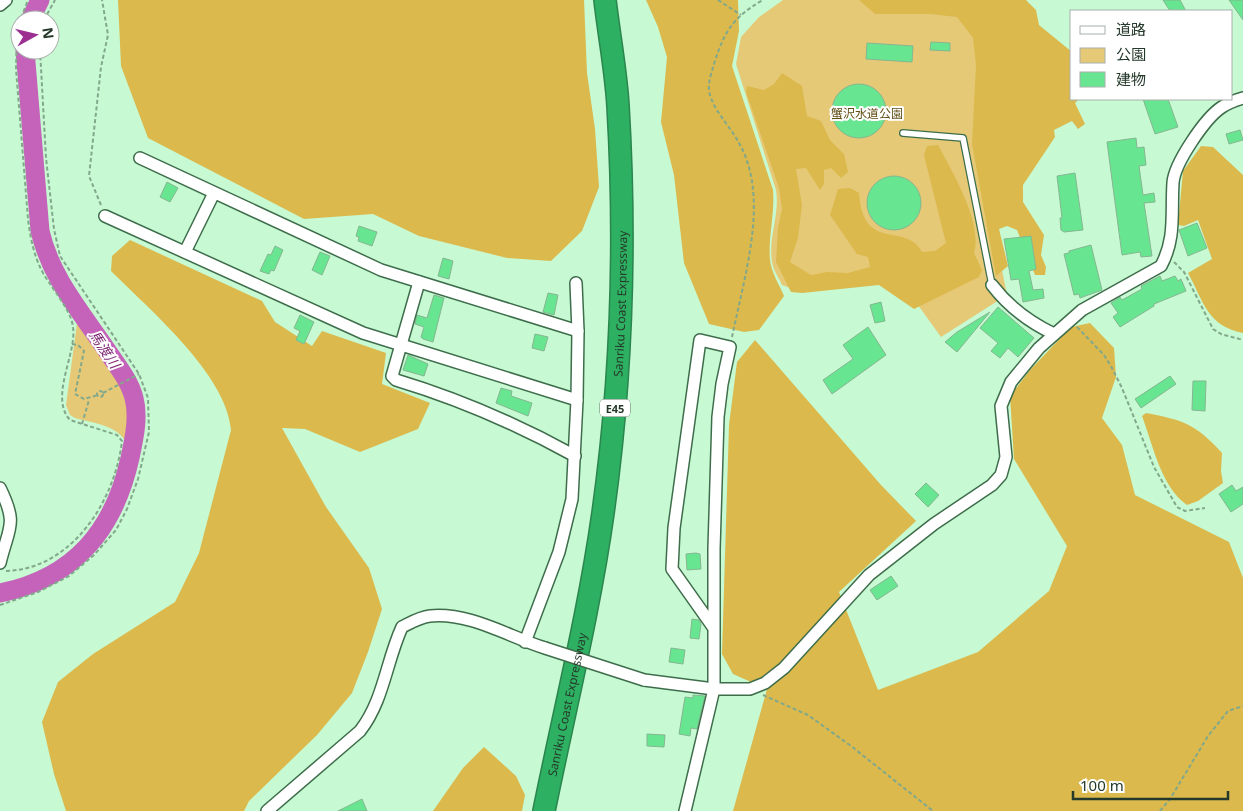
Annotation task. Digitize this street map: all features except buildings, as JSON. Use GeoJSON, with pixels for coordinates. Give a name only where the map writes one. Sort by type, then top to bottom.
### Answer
{"type":"FeatureCollection","features":[{"type":"Feature","properties":{"kind":"highway","name":"Sanriku Coast Expressway"},"geometry":{"type":"LineString","coordinates":[[544,811],[589,592],[603,514],[614,424],[622,278],[622,198],[618,104],[605,0]]}},
{"type":"Feature","properties":{"kind":"street"},"geometry":{"type":"LineString","coordinates":[[0,5],[6,0]]}},
{"type":"Feature","properties":{"kind":"street"},"geometry":{"type":"LineString","coordinates":[[267,811],[360,731],[371,717],[378,701],[394,645],[402,628],[429,616],[452,616],[470,620],[525,642],[644,680],[714,690],[750,689],[765,683],[784,668],[869,575],[996,480],[1000,475],[1006,457],[1001,406],[1011,382],[1039,348],[1082,310],[1146,277],[1161,266],[1166,257],[1174,216],[1173,182],[1179,160],[1199,132],[1221,107],[1243,98]]}},
{"type":"Feature","properties":{"kind":"street"},"geometry":{"type":"LineString","coordinates":[[140,158],[381,270],[578,331]]}},
{"type":"Feature","properties":{"kind":"street"},"geometry":{"type":"LineString","coordinates":[[184,252],[214,193]]}},
{"type":"Feature","properties":{"kind":"street"},"geometry":{"type":"LineString","coordinates":[[105,216],[363,333],[577,400]]}},
{"type":"Feature","properties":{"kind":"street"},"geometry":{"type":"LineString","coordinates":[[419,282],[392,376],[396,380],[448,396],[505,419],[575,456]]}},
{"type":"Feature","properties":{"kind":"street"},"geometry":{"type":"LineString","coordinates":[[525,642],[559,552],[572,499],[577,400],[578,331],[576,283]]}},
{"type":"Feature","properties":{"kind":"street"},"geometry":{"type":"LineString","coordinates":[[992,286],[1001,297],[1037,326],[1054,334]]}},
{"type":"Feature","properties":{"kind":"street"},"geometry":{"type":"LineString","coordinates":[[685,811],[714,690],[713,628],[718,417],[722,384],[730,348],[700,340],[674,528],[672,569],[713,628]]}},
{"type":"Feature","properties":{"kind":"street"},"geometry":{"type":"LineString","coordinates":[[0,488],[8,504],[11,520],[10,533],[0,563]]}},
{"type":"Feature","properties":{"kind":"lane"},"geometry":{"type":"LineString","coordinates":[[903,133],[963,138],[992,286]]}},
{"type":"Feature","properties":{"kind":"path"},"geometry":{"type":"LineString","coordinates":[[0,571],[18,570],[38,565],[75,542],[106,498],[121,452],[122,441],[117,435],[70,420],[63,406],[62,392],[74,327],[70,316],[40,267],[32,242],[28,219],[16,69],[17,29],[28,0]]}},
{"type":"Feature","properties":{"kind":"path"},"geometry":{"type":"LineString","coordinates":[[102,0],[108,35],[101,67],[89,176],[105,216]]}},
{"type":"Feature","properties":{"kind":"path"},"geometry":{"type":"LineString","coordinates":[[718,0],[740,15]]}},
{"type":"Feature","properties":{"kind":"path"},"geometry":{"type":"LineString","coordinates":[[730,348],[754,222],[754,192],[751,176],[740,144],[710,97],[709,82],[722,37],[740,15],[763,0]]}},
{"type":"Feature","properties":{"kind":"path"},"geometry":{"type":"LineString","coordinates":[[0,605],[38,592],[70,576],[94,555],[116,530],[127,509],[138,479],[149,432],[148,398],[139,374],[60,256],[54,229],[46,158],[41,60]]}},
{"type":"Feature","properties":{"kind":"path"},"geometry":{"type":"LineString","coordinates":[[1166,257],[1177,264],[1184,272],[1213,329],[1221,334],[1243,340]]}},
{"type":"Feature","properties":{"kind":"path"},"geometry":{"type":"LineString","coordinates":[[1071,320],[1104,355],[1112,368],[1154,467],[1177,507],[1185,511],[1205,508]]}},
{"type":"Feature","properties":{"kind":"path"},"geometry":{"type":"LineString","coordinates":[[72,344],[84,351],[75,394],[79,398],[89,400],[98,395],[99,391],[103,393],[139,374]]}},
{"type":"Feature","properties":{"kind":"path"},"geometry":{"type":"LineString","coordinates":[[82,424],[89,400]]}},
{"type":"Feature","properties":{"kind":"path"},"geometry":{"type":"LineString","coordinates":[[750,689],[808,716],[851,746],[934,811]]}},
{"type":"Feature","properties":{"kind":"path"},"geometry":{"type":"LineString","coordinates":[[1160,811],[1208,736],[1228,711],[1243,706]]}},
{"type":"Feature","properties":{"kind":"green space","name":"蟹沢水道公園"},"geometry":{"type":"Polygon","coordinates":[[[783,0],[968,0],[978,19],[977,145],[1007,295],[941,337],[897,276],[798,291],[782,285],[775,271],[771,253],[777,199],[776,190],[736,64],[741,37],[759,17],[783,0]]]}},
{"type":"Feature","properties":{"kind":"green space"},"geometry":{"type":"Polygon","coordinates":[[[82,322],[109,364],[122,391],[129,421],[129,439],[126,442],[122,436],[110,428],[70,415],[66,405],[77,323],[82,322]]]}},
{"type":"Feature","properties":{"kind":"shaded area"},"geometry":{"type":"Polygon","coordinates":[[[118,0],[584,0],[587,73],[595,129],[599,187],[582,231],[551,261],[507,258],[419,236],[373,214],[304,219],[148,138],[121,66],[118,0]]]}},
{"type":"Feature","properties":{"kind":"shaded area"},"geometry":{"type":"Polygon","coordinates":[[[646,0],[738,0],[739,31],[732,66],[773,190],[770,260],[784,296],[759,330],[744,332],[709,324],[684,263],[674,175],[661,122],[667,57],[658,27],[646,0]]]}},
{"type":"Feature","properties":{"kind":"shaded area"},"geometry":{"type":"Polygon","coordinates":[[[859,0],[1026,0],[1036,10],[1039,25],[1070,50],[1070,100],[1078,100],[1075,103],[1085,124],[1078,129],[1072,121],[1054,130],[1055,137],[1023,185],[1023,202],[1044,235],[1041,255],[1046,267],[1045,275],[1035,275],[1017,230],[1007,226],[999,229],[1008,266],[996,276],[972,144],[976,65],[973,38],[957,17],[930,14],[875,14],[859,0]]]}},
{"type":"Feature","properties":{"kind":"shaded area"},"geometry":{"type":"Polygon","coordinates":[[[782,73],[802,86],[807,116],[821,121],[830,140],[844,154],[848,172],[841,178],[831,168],[824,170],[824,184],[820,190],[806,168],[796,169],[802,205],[798,238],[790,262],[811,275],[827,272],[848,273],[870,267],[868,257],[857,254],[830,215],[838,189],[850,188],[859,193],[862,212],[868,224],[876,230],[906,238],[915,243],[922,252],[935,251],[946,243],[924,155],[927,146],[938,145],[958,183],[970,212],[976,241],[974,253],[982,270],[979,277],[914,309],[879,285],[802,293],[791,292],[776,262],[778,228],[782,209],[779,188],[746,92],[747,86],[764,90],[774,84],[782,73]]]}},
{"type":"Feature","properties":{"kind":"shaded area"},"geometry":{"type":"Polygon","coordinates":[[[1201,146],[1213,147],[1243,175],[1243,333],[1231,330],[1214,319],[1203,303],[1188,273],[1212,259],[1198,220],[1184,226],[1178,225],[1183,171],[1201,146]]]}},
{"type":"Feature","properties":{"kind":"shaded area"},"geometry":{"type":"Polygon","coordinates":[[[130,240],[262,301],[275,322],[312,346],[322,331],[386,353],[382,384],[430,403],[418,429],[360,452],[305,429],[282,428],[326,507],[369,568],[382,609],[352,693],[317,735],[249,801],[244,811],[66,811],[54,774],[42,722],[58,682],[93,654],[175,602],[199,553],[231,430],[226,409],[216,387],[202,366],[165,324],[111,271],[112,256],[130,240]]]}},
{"type":"Feature","properties":{"kind":"shaded area"},"geometry":{"type":"Polygon","coordinates":[[[1090,323],[1114,348],[1116,377],[1102,418],[1122,445],[1135,495],[1229,542],[1243,578],[1243,811],[733,811],[767,689],[733,674],[722,654],[729,425],[737,362],[755,340],[881,485],[916,521],[839,592],[878,690],[978,652],[1049,591],[1067,546],[1014,459],[1010,396],[1030,370],[1071,327],[1090,323]]]}},
{"type":"Feature","properties":{"kind":"shaded area"},"geometry":{"type":"Polygon","coordinates":[[[1146,413],[1170,418],[1188,425],[1213,443],[1222,453],[1221,471],[1223,483],[1198,501],[1187,505],[1178,497],[1164,477],[1159,465],[1142,416],[1146,413]]]}},
{"type":"Feature","properties":{"kind":"shaded area"},"geometry":{"type":"Polygon","coordinates":[[[484,747],[516,776],[525,795],[522,811],[433,811],[463,768],[484,747]]]}},
{"type":"Feature","properties":{"kind":"waterway","name":"馬渡川"},"geometry":{"type":"LineString","coordinates":[[35,10],[40,0]]}},
{"type":"Feature","properties":{"kind":"waterway","name":"馬渡川"},"geometry":{"type":"LineString","coordinates":[[0,593],[26,586],[50,576],[70,563],[87,547],[102,528],[123,484],[132,451],[136,420],[134,398],[127,381],[69,296],[45,248],[40,231],[26,60]]}}]}
